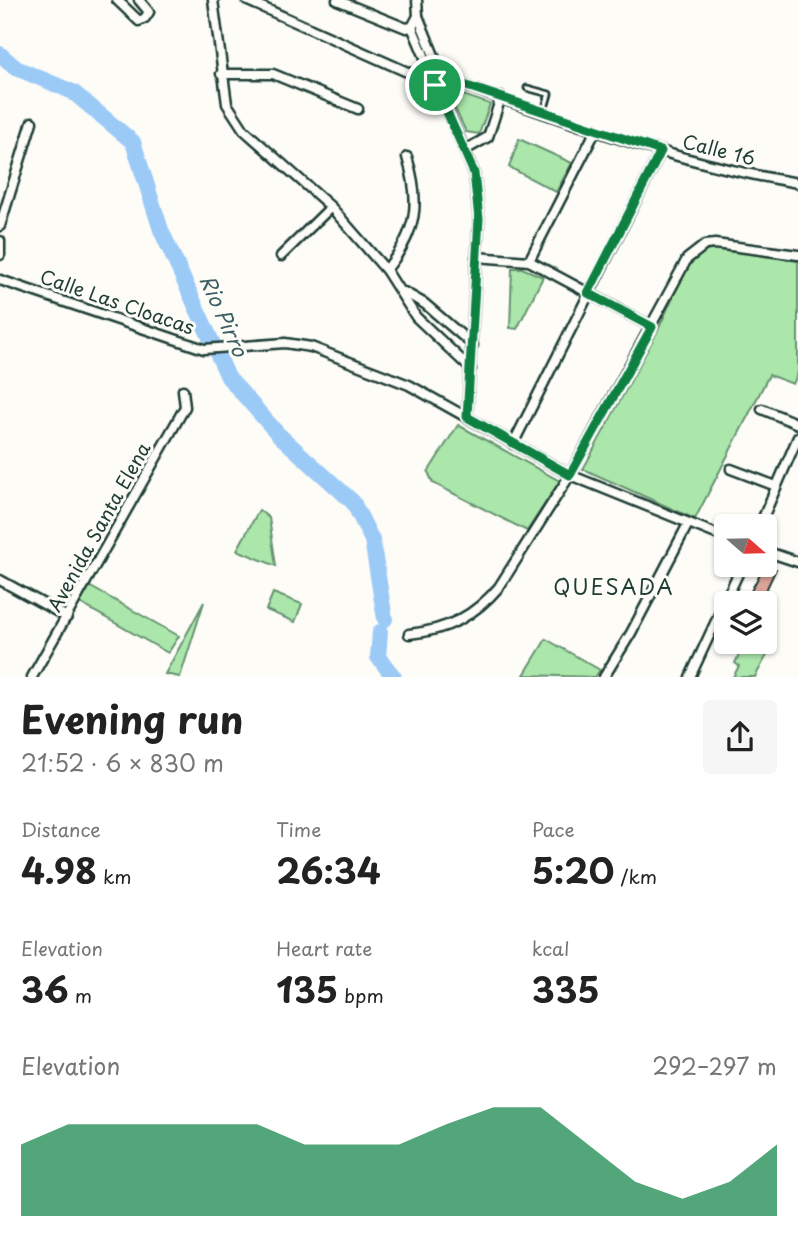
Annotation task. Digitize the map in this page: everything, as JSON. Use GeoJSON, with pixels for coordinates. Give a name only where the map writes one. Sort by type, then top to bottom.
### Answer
{"type":"FeatureCollection","features":[{"type":"Feature","properties":{"kind":"street"},"geometry":{"type":"LineString","coordinates":[[117,0],[139,21],[149,12],[139,0]]}},
{"type":"Feature","properties":{"kind":"street"},"geometry":{"type":"LineString","coordinates":[[213,0],[227,104],[244,130],[331,207],[402,290],[416,317],[471,369]]}},
{"type":"Feature","properties":{"kind":"street"},"geometry":{"type":"LineString","coordinates":[[246,0],[414,75],[420,86],[445,106]]}},
{"type":"Feature","properties":{"kind":"street"},"geometry":{"type":"LineString","coordinates":[[417,0],[415,22],[439,78],[445,106],[474,173],[479,219],[467,417]]}},
{"type":"Feature","properties":{"kind":"street"},"geometry":{"type":"LineString","coordinates":[[342,1],[406,28],[415,22]]}},
{"type":"Feature","properties":{"kind":"street"},"geometry":{"type":"LineString","coordinates":[[221,74],[273,74],[358,109]]}},
{"type":"Feature","properties":{"kind":"street","name":"Calle 16"},"geometry":{"type":"LineString","coordinates":[[414,75],[439,78],[661,151],[728,170],[798,183]]}},
{"type":"Feature","properties":{"kind":"street"},"geometry":{"type":"LineString","coordinates":[[465,150],[488,137],[501,97]]}},
{"type":"Feature","properties":{"kind":"street"},"geometry":{"type":"LineString","coordinates":[[0,226],[32,122]]}},
{"type":"Feature","properties":{"kind":"street"},"geometry":{"type":"LineString","coordinates":[[529,261],[596,130]]}},
{"type":"Feature","properties":{"kind":"street"},"geometry":{"type":"LineString","coordinates":[[513,444],[661,151]]}},
{"type":"Feature","properties":{"kind":"street"},"geometry":{"type":"LineString","coordinates":[[386,270],[401,251],[412,228],[416,186],[407,157]]}},
{"type":"Feature","properties":{"kind":"street"},"geometry":{"type":"LineString","coordinates":[[281,256],[331,207]]}},
{"type":"Feature","properties":{"kind":"street"},"geometry":{"type":"LineString","coordinates":[[0,241],[0,255]]}},
{"type":"Feature","properties":{"kind":"street"},"geometry":{"type":"LineString","coordinates":[[409,634],[436,631],[451,626],[485,603],[499,587],[570,475],[687,259],[705,245],[715,244],[798,255]]}},
{"type":"Feature","properties":{"kind":"street"},"geometry":{"type":"LineString","coordinates":[[476,257],[529,261],[652,327]]}},
{"type":"Feature","properties":{"kind":"street","name":"Calle Las Cloacas"},"geometry":{"type":"LineString","coordinates":[[0,279],[204,349],[285,343],[311,347],[409,385],[570,475],[714,534]]}},
{"type":"Feature","properties":{"kind":"street"},"geometry":{"type":"LineString","coordinates":[[402,290],[425,304],[473,345]]}},
{"type":"Feature","properties":{"kind":"street","name":"Avenida Santa Elena"},"geometry":{"type":"LineString","coordinates":[[32,677],[185,407],[183,390]]}},
{"type":"Feature","properties":{"kind":"street"},"geometry":{"type":"LineString","coordinates":[[762,409],[798,424]]}},
{"type":"Feature","properties":{"kind":"street"},"geometry":{"type":"LineString","coordinates":[[764,514],[798,437]]}},
{"type":"Feature","properties":{"kind":"street"},"geometry":{"type":"LineString","coordinates":[[731,468],[776,486]]}},
{"type":"Feature","properties":{"kind":"street"},"geometry":{"type":"LineString","coordinates":[[604,677],[631,633],[688,524]]}},
{"type":"Feature","properties":{"kind":"street"},"geometry":{"type":"LineString","coordinates":[[777,555],[798,562]]}},
{"type":"Feature","properties":{"kind":"street"},"geometry":{"type":"LineString","coordinates":[[0,580],[67,617]]}},
{"type":"Feature","properties":{"kind":"street"},"geometry":{"type":"LineString","coordinates":[[690,677],[714,632]]}},
{"type":"Feature","properties":{"kind":"lane"},"geometry":{"type":"LineString","coordinates":[[527,88],[549,94],[544,111]]}},
{"type":"Feature","properties":{"kind":"green space"},"geometry":{"type":"Polygon","coordinates":[[[457,93],[490,104],[479,134],[466,132],[451,100],[457,93]]]}},
{"type":"Feature","properties":{"kind":"green space"},"geometry":{"type":"Polygon","coordinates":[[[519,139],[572,163],[556,192],[509,167],[519,139]]]}},
{"type":"Feature","properties":{"kind":"green space"},"geometry":{"type":"Polygon","coordinates":[[[716,248],[798,261],[798,373],[793,384],[769,375],[695,519],[583,469],[657,332],[689,262],[703,252],[716,248]]]}},
{"type":"Feature","properties":{"kind":"green space"},"geometry":{"type":"Polygon","coordinates":[[[512,268],[522,268],[543,277],[517,329],[510,328],[512,268]]]}},
{"type":"Feature","properties":{"kind":"green space"},"geometry":{"type":"Polygon","coordinates":[[[458,425],[560,481],[527,531],[433,483],[428,472],[458,425]]]}},
{"type":"Feature","properties":{"kind":"green space"},"geometry":{"type":"Polygon","coordinates":[[[259,510],[269,518],[276,566],[237,550],[259,510]]]}},
{"type":"Feature","properties":{"kind":"green space"},"geometry":{"type":"Polygon","coordinates":[[[89,586],[179,636],[168,653],[80,603],[89,586]]]}},
{"type":"Feature","properties":{"kind":"green space"},"geometry":{"type":"Polygon","coordinates":[[[273,593],[302,604],[295,622],[266,610],[273,593]]]}},
{"type":"Feature","properties":{"kind":"green space"},"geometry":{"type":"Polygon","coordinates":[[[204,602],[180,677],[165,674],[204,602]]]}},
{"type":"Feature","properties":{"kind":"green space"},"geometry":{"type":"Polygon","coordinates":[[[546,639],[600,670],[595,677],[524,675],[546,639]]]}},
{"type":"Feature","properties":{"kind":"green space"},"geometry":{"type":"Polygon","coordinates":[[[739,654],[768,654],[755,677],[733,677],[739,666],[735,663],[739,654]]]}},
{"type":"Feature","properties":{"kind":"building"},"geometry":{"type":"Polygon","coordinates":[[[758,578],[772,578],[766,591],[751,591],[758,578]]]}},
{"type":"Feature","properties":{"kind":"waterway","name":"Rio Pirro"},"geometry":{"type":"LineString","coordinates":[[0,54],[16,68],[73,92],[133,142],[161,230],[228,377],[278,434],[353,502],[372,540],[385,619]]}},
{"type":"Feature","properties":{"kind":"waterway","name":"Rio Pirro"},"geometry":{"type":"LineString","coordinates":[[380,632],[378,657],[394,677]]}},
{"type":"Feature","properties":{"kind":"district","name":"QUESADA"},"geometry":{"type":"Point","coordinates":[614,588]}},
{"type":"Feature","properties":{"kind":"route"},"geometry":{"type":"LineString","coordinates":[[440,77],[661,151],[588,293],[652,327],[570,475],[467,417],[479,219],[474,173],[435,85],[435,79],[440,77]]}}]}
